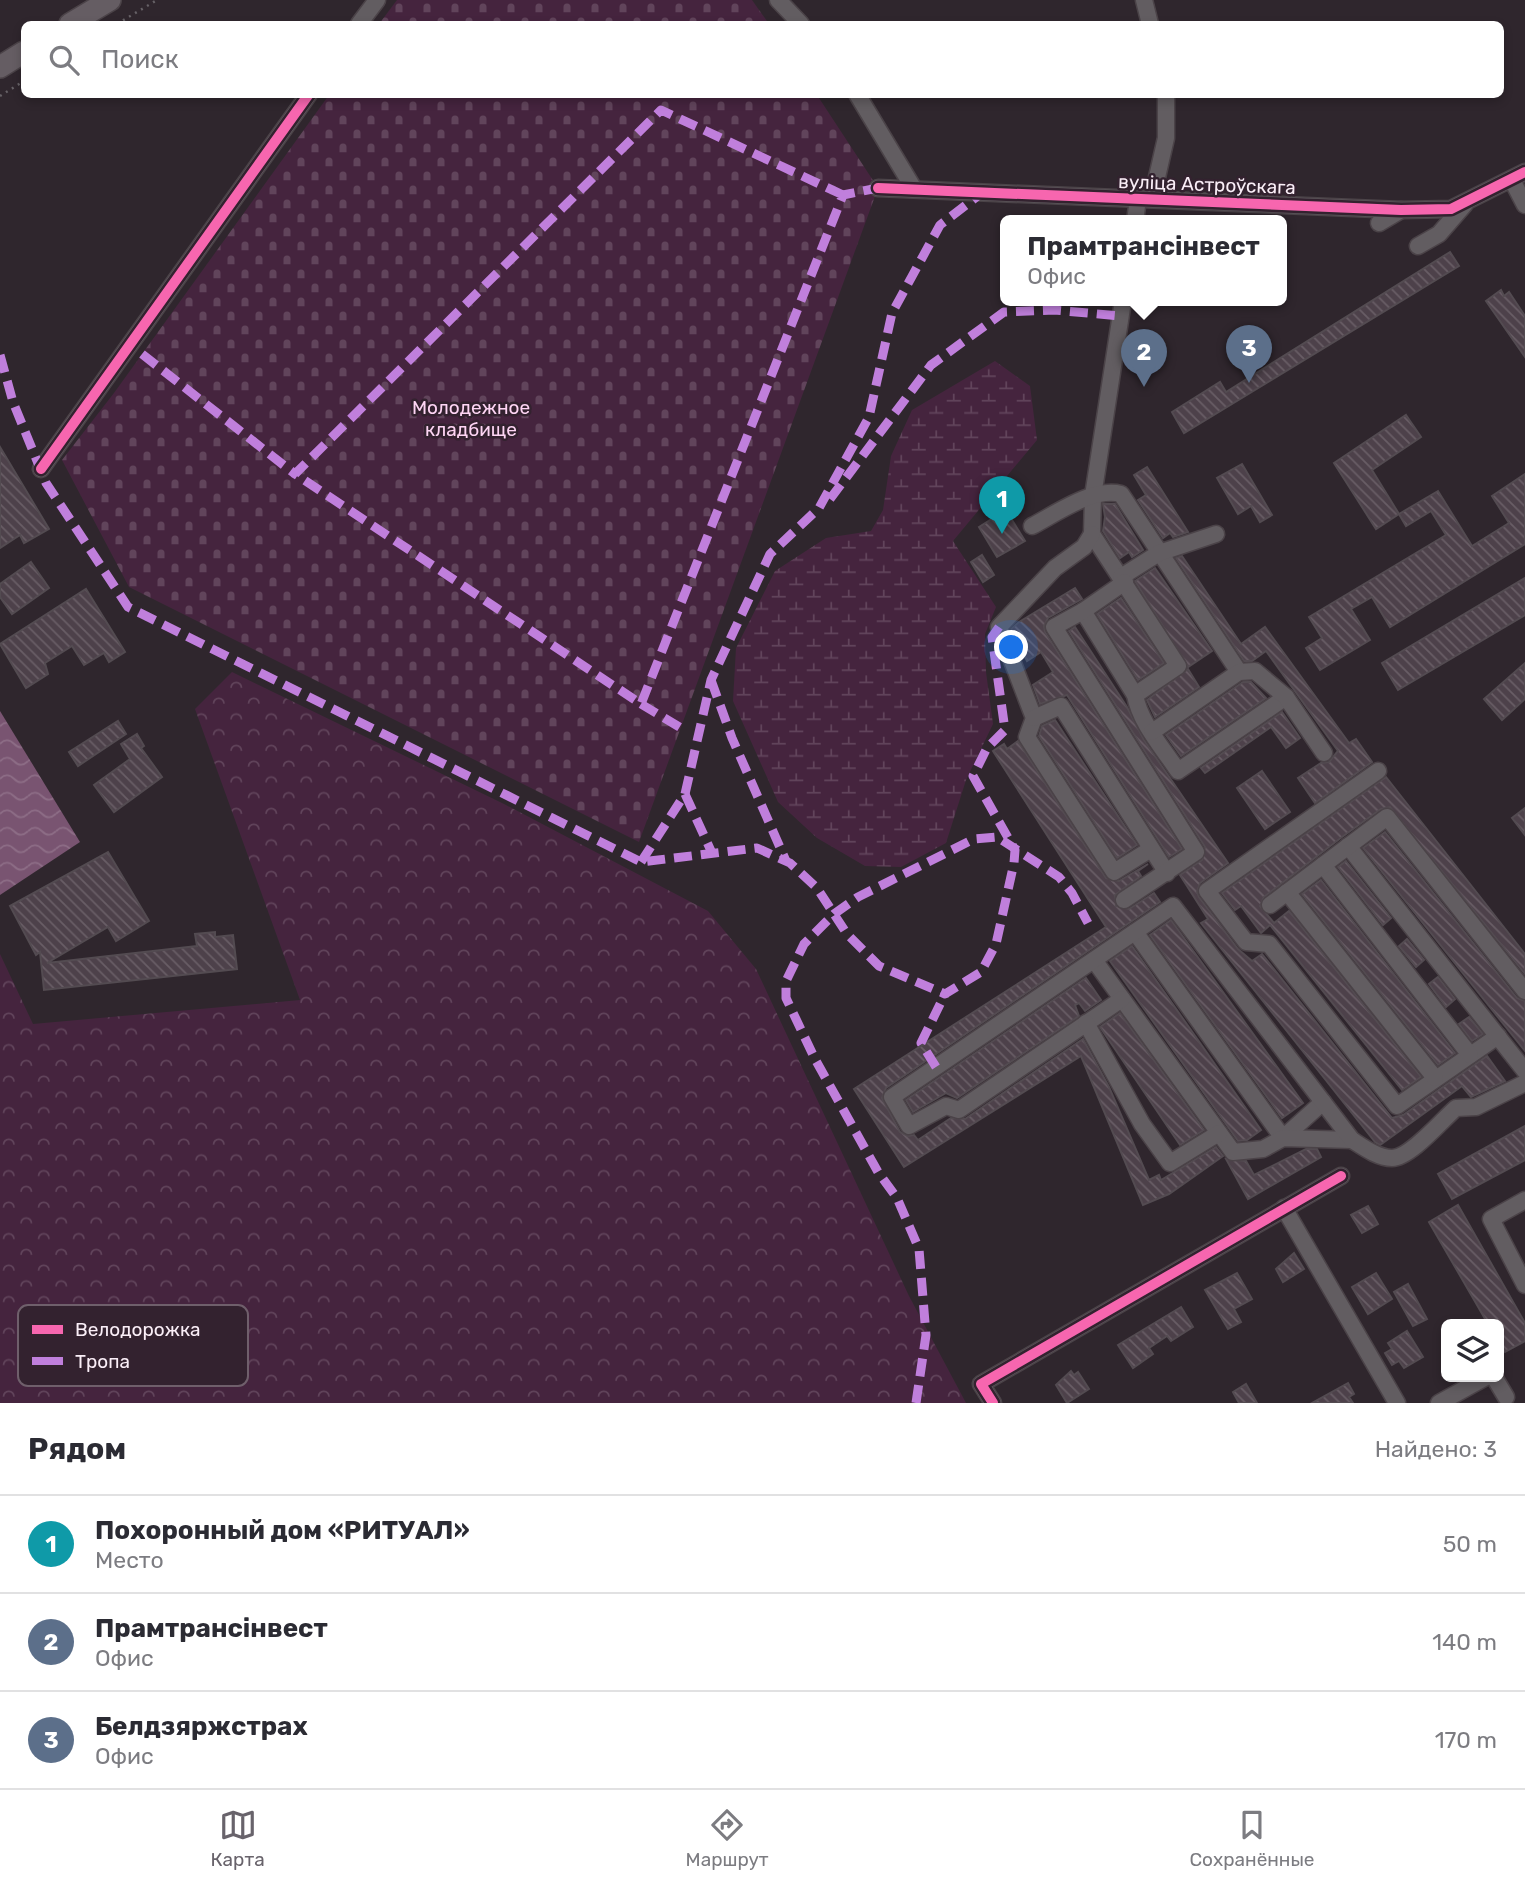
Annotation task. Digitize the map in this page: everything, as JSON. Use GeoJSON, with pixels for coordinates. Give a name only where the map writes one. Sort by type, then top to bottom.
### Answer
{"type":"FeatureCollection","features":[{"type":"Feature","properties":{"kind":"main road"},"geometry":{"type":"LineString","coordinates":[[75,21],[110,0]]}},
{"type":"Feature","properties":{"kind":"main road"},"geometry":{"type":"LineString","coordinates":[[0,67],[21,54]]}},
{"type":"Feature","properties":{"kind":"street"},"geometry":{"type":"LineString","coordinates":[[361,21],[377,0]]}},
{"type":"Feature","properties":{"kind":"street"},"geometry":{"type":"LineString","coordinates":[[778,0],[799,21]]}},
{"type":"Feature","properties":{"kind":"street"},"geometry":{"type":"LineString","coordinates":[[1144,0],[1149,21]]}},
{"type":"Feature","properties":{"kind":"street"},"geometry":{"type":"LineString","coordinates":[[41,469],[306,98]]}},
{"type":"Feature","properties":{"kind":"street"},"geometry":{"type":"LineString","coordinates":[[859,98],[914,190]]}},
{"type":"Feature","properties":{"kind":"street"},"geometry":{"type":"LineString","coordinates":[[1138,215],[1166,138],[1166,98]]}},
{"type":"Feature","properties":{"kind":"street"},"geometry":{"type":"LineString","coordinates":[[1518,176],[1525,205]]}},
{"type":"Feature","properties":{"kind":"street","name":"вуліца Астроўскага"},"geometry":{"type":"LineString","coordinates":[[878,188],[1401,210],[1451,209],[1518,176]]}},
{"type":"Feature","properties":{"kind":"street"},"geometry":{"type":"LineString","coordinates":[[1418,246],[1439,234],[1468,201]]}},
{"type":"Feature","properties":{"kind":"street"},"geometry":{"type":"LineString","coordinates":[[1379,223],[1401,210]]}},
{"type":"Feature","properties":{"kind":"street"},"geometry":{"type":"LineString","coordinates":[[1122,306],[1093,496],[1092,534],[1084,547],[1055,568],[999,627],[1034,718],[1027,737],[1114,872],[1151,849]]}},
{"type":"Feature","properties":{"kind":"street"},"geometry":{"type":"LineString","coordinates":[[1032,526],[1093,496],[1110,491],[1121,494],[1239,672]]}},
{"type":"Feature","properties":{"kind":"street"},"geometry":{"type":"LineString","coordinates":[[1092,534],[1178,666],[1135,695]]}},
{"type":"Feature","properties":{"kind":"street"},"geometry":{"type":"LineString","coordinates":[[1124,900],[1196,852],[1054,627],[1083,611],[1159,554],[1216,534]]}},
{"type":"Feature","properties":{"kind":"street"},"geometry":{"type":"LineString","coordinates":[[1083,611],[1135,695],[1137,706],[1152,732],[1178,771],[1286,697]]}},
{"type":"Feature","properties":{"kind":"street"},"geometry":{"type":"LineString","coordinates":[[1152,732],[1239,672],[1255,671],[1286,697],[1324,753]]}},
{"type":"Feature","properties":{"kind":"street"},"geometry":{"type":"LineString","coordinates":[[1034,718],[1060,706],[1167,873]]}},
{"type":"Feature","properties":{"kind":"street"},"geometry":{"type":"LineString","coordinates":[[1378,771],[1207,891],[1246,942],[1269,944],[1397,1106],[1498,1036]]}},
{"type":"Feature","properties":{"kind":"street"},"geometry":{"type":"LineString","coordinates":[[1270,905],[1387,817],[1525,991]]}},
{"type":"Feature","properties":{"kind":"street"},"geometry":{"type":"LineString","coordinates":[[1348,846],[1525,1070]]}},
{"type":"Feature","properties":{"kind":"street"},"geometry":{"type":"LineString","coordinates":[[1323,865],[1470,1055]]}},
{"type":"Feature","properties":{"kind":"street"},"geometry":{"type":"LineString","coordinates":[[1287,892],[1435,1079]]}},
{"type":"Feature","properties":{"kind":"street"},"geometry":{"type":"LineString","coordinates":[[1122,999],[959,1110],[946,1106],[909,1126],[892,1097],[1173,906],[1352,1140],[1372,1152],[1391,1158],[1406,1154],[1456,1108],[1476,1107],[1525,1083]]}},
{"type":"Feature","properties":{"kind":"street"},"geometry":{"type":"LineString","coordinates":[[1135,932],[1283,1138]]}},
{"type":"Feature","properties":{"kind":"street"},"geometry":{"type":"LineString","coordinates":[[1094,960],[1233,1152],[1263,1149],[1283,1138],[1323,1102]]}},
{"type":"Feature","properties":{"kind":"street"},"geometry":{"type":"LineString","coordinates":[[1086,1023],[1142,1124],[1170,1163],[1219,1133]]}},
{"type":"Feature","properties":{"kind":"street"},"geometry":{"type":"LineString","coordinates":[[1283,1138],[1352,1140]]}},
{"type":"Feature","properties":{"kind":"street"},"geometry":{"type":"LineString","coordinates":[[993,1403],[981,1384],[1341,1176]]}},
{"type":"Feature","properties":{"kind":"street"},"geometry":{"type":"LineString","coordinates":[[1525,1200],[1491,1219],[1525,1285]]}},
{"type":"Feature","properties":{"kind":"street"},"geometry":{"type":"LineString","coordinates":[[1284,1209],[1397,1403]]}},
{"type":"Feature","properties":{"kind":"street"},"geometry":{"type":"LineString","coordinates":[[1439,1403],[1477,1382]]}},
{"type":"Feature","properties":{"kind":"street"},"geometry":{"type":"LineString","coordinates":[[1497,1382],[1506,1397]]}},
{"type":"Feature","properties":{"kind":"path"},"geometry":{"type":"LineString","coordinates":[[122,21],[158,0]]}},
{"type":"Feature","properties":{"kind":"path"},"geometry":{"type":"LineString","coordinates":[[0,96],[21,83]]}},
{"type":"Feature","properties":{"kind":"green space"},"geometry":{"type":"Polygon","coordinates":[[[397,0],[752,0],[767,21],[381,21],[397,0]]]}},
{"type":"Feature","properties":{"kind":"green space","name":"Молодежное кладбище"},"geometry":{"type":"Polygon","coordinates":[[[327,98],[819,98],[878,188],[639,842],[129,587],[62,460],[114,393],[327,98]]]}},
{"type":"Feature","properties":{"kind":"green space"},"geometry":{"type":"Polygon","coordinates":[[[995,361],[1030,386],[1037,440],[953,541],[996,607],[985,634],[986,672],[993,724],[966,780],[946,843],[901,867],[865,866],[817,838],[778,802],[733,701],[736,648],[775,571],[826,538],[871,531],[883,510],[891,456],[912,410],[995,361]]]}},
{"type":"Feature","properties":{"kind":"green space"},"geometry":{"type":"Polygon","coordinates":[[[232,672],[504,804],[708,911],[756,969],[909,1296],[966,1403],[0,1403],[0,954],[33,1024],[300,1000],[195,709],[232,672]]]}},
{"type":"Feature","properties":{"kind":"water"},"geometry":{"type":"Polygon","coordinates":[[[0,711],[80,842],[0,895],[0,711]]]}},
{"type":"Feature","properties":{"kind":"building"},"geometry":{"type":"Polygon","coordinates":[[[1450,252],[1459,266],[1184,433],[1172,412],[1220,382],[1226,392],[1450,252]]]}},
{"type":"Feature","properties":{"kind":"building"},"geometry":{"type":"Polygon","coordinates":[[[1501,290],[1504,296],[1509,292],[1525,316],[1525,357],[1486,301],[1501,290]]]}},
{"type":"Feature","properties":{"kind":"building"},"geometry":{"type":"Polygon","coordinates":[[[1406,415],[1421,437],[1372,470],[1399,514],[1376,529],[1334,463],[1406,415]]]}},
{"type":"Feature","properties":{"kind":"building"},"geometry":{"type":"Polygon","coordinates":[[[0,447],[49,529],[24,543],[20,535],[0,548],[0,447]]]}},
{"type":"Feature","properties":{"kind":"building"},"geometry":{"type":"Polygon","coordinates":[[[1242,464],[1272,515],[1260,522],[1251,506],[1238,514],[1217,478],[1242,464]]]}},
{"type":"Feature","properties":{"kind":"building"},"geometry":{"type":"Polygon","coordinates":[[[1147,467],[1188,532],[1173,537],[1170,533],[1163,538],[1138,500],[1146,495],[1134,475],[1147,467]]]}},
{"type":"Feature","properties":{"kind":"building"},"geometry":{"type":"Polygon","coordinates":[[[1525,474],[1525,544],[1390,627],[1372,597],[1351,609],[1370,640],[1320,670],[1306,648],[1322,638],[1309,617],[1446,535],[1431,511],[1406,526],[1399,514],[1438,491],[1472,546],[1509,523],[1492,496],[1525,474]]]}},
{"type":"Feature","properties":{"kind":"building"},"geometry":{"type":"Polygon","coordinates":[[[1103,504],[1115,504],[1143,550],[1132,557],[1129,552],[1120,558],[1103,531],[1103,504]]]}},
{"type":"Feature","properties":{"kind":"building"},"geometry":{"type":"Polygon","coordinates":[[[1006,510],[1025,541],[997,557],[979,527],[1006,510]]]}},
{"type":"Feature","properties":{"kind":"building"},"geometry":{"type":"Polygon","coordinates":[[[982,555],[994,575],[983,582],[971,562],[982,555]]]}},
{"type":"Feature","properties":{"kind":"building"},"geometry":{"type":"Polygon","coordinates":[[[1182,556],[1241,644],[1265,627],[1349,743],[1356,739],[1372,762],[1315,803],[1298,778],[1321,763],[1329,762],[1338,751],[1266,651],[1252,661],[1244,661],[1176,558],[1182,556]]]}},
{"type":"Feature","properties":{"kind":"building"},"geometry":{"type":"Polygon","coordinates":[[[31,562],[49,588],[12,614],[0,597],[0,584],[31,562]]]}},
{"type":"Feature","properties":{"kind":"building"},"geometry":{"type":"Polygon","coordinates":[[[1155,568],[1212,651],[1188,667],[1135,581],[1155,568]]]}},
{"type":"Feature","properties":{"kind":"building"},"geometry":{"type":"Polygon","coordinates":[[[1525,578],[1525,615],[1398,690],[1382,663],[1525,578]]]}},
{"type":"Feature","properties":{"kind":"building"},"geometry":{"type":"Polygon","coordinates":[[[1075,588],[1082,599],[1048,618],[1044,626],[1045,632],[1182,849],[1169,857],[1067,695],[1040,704],[1033,685],[1053,672],[1041,652],[1027,661],[1011,629],[1075,588]]]}},
{"type":"Feature","properties":{"kind":"building"},"geometry":{"type":"Polygon","coordinates":[[[86,589],[125,652],[109,662],[104,653],[84,665],[72,646],[45,663],[48,674],[26,688],[0,644],[86,589]]]}},
{"type":"Feature","properties":{"kind":"building"},"geometry":{"type":"Polygon","coordinates":[[[1121,598],[1164,663],[1138,680],[1097,614],[1121,598]]]}},
{"type":"Feature","properties":{"kind":"building"},"geometry":{"type":"Polygon","coordinates":[[[1075,627],[1127,707],[1144,740],[1228,863],[1200,883],[1197,892],[1199,897],[1238,949],[1252,961],[1262,954],[1392,1118],[1403,1115],[1487,1056],[1505,1081],[1471,1097],[1462,1086],[1380,1145],[1375,1142],[1201,923],[1208,919],[1180,875],[1202,860],[1205,847],[1069,631],[1075,627]]]}},
{"type":"Feature","properties":{"kind":"building"},"geometry":{"type":"Polygon","coordinates":[[[1525,663],[1525,699],[1502,720],[1484,699],[1525,663]]]}},
{"type":"Feature","properties":{"kind":"building"},"geometry":{"type":"Polygon","coordinates":[[[1188,669],[1199,687],[1155,717],[1147,700],[1188,669]]]}},
{"type":"Feature","properties":{"kind":"building"},"geometry":{"type":"Polygon","coordinates":[[[1243,682],[1251,682],[1266,698],[1181,756],[1166,735],[1243,682]]]}},
{"type":"Feature","properties":{"kind":"building"},"geometry":{"type":"Polygon","coordinates":[[[1282,712],[1300,738],[1286,748],[1271,727],[1205,773],[1201,768],[1282,712]]]}},
{"type":"Feature","properties":{"kind":"building"},"geometry":{"type":"Polygon","coordinates":[[[1055,720],[1137,845],[1117,858],[1039,736],[1042,726],[1055,720]]]}},
{"type":"Feature","properties":{"kind":"building"},"geometry":{"type":"Polygon","coordinates":[[[118,721],[126,734],[78,766],[69,752],[118,721]]]}},
{"type":"Feature","properties":{"kind":"building"},"geometry":{"type":"Polygon","coordinates":[[[137,734],[144,746],[141,748],[162,777],[114,812],[94,785],[130,759],[121,744],[137,734]]]}},
{"type":"Feature","properties":{"kind":"building"},"geometry":{"type":"Polygon","coordinates":[[[1018,741],[1106,878],[1119,881],[1148,864],[1138,871],[1141,876],[1115,895],[1116,906],[1129,909],[1154,893],[1160,902],[886,1088],[882,1098],[900,1132],[908,1136],[914,1135],[918,1140],[951,1118],[965,1119],[1083,1039],[1109,1087],[1149,1180],[1159,1175],[1161,1180],[1216,1147],[1223,1156],[1169,1194],[1143,1205],[1081,1056],[904,1167],[854,1089],[1106,927],[993,751],[1004,744],[1007,749],[1018,741]]]}},
{"type":"Feature","properties":{"kind":"building"},"geometry":{"type":"Polygon","coordinates":[[[1262,771],[1290,812],[1265,829],[1237,788],[1262,771]]]}},
{"type":"Feature","properties":{"kind":"building"},"geometry":{"type":"Polygon","coordinates":[[[1386,777],[1525,954],[1525,974],[1390,807],[1381,809],[1342,837],[1264,897],[1260,906],[1274,923],[1289,911],[1421,1077],[1402,1090],[1270,925],[1261,933],[1241,906],[1235,910],[1222,893],[1386,777]]]}},
{"type":"Feature","properties":{"kind":"building"},"geometry":{"type":"Polygon","coordinates":[[[1525,808],[1525,835],[1512,818],[1525,808]]]}},
{"type":"Feature","properties":{"kind":"building"},"geometry":{"type":"Polygon","coordinates":[[[1385,832],[1517,998],[1525,1001],[1525,1051],[1363,848],[1385,832]]]}},
{"type":"Feature","properties":{"kind":"building"},"geometry":{"type":"Polygon","coordinates":[[[108,852],[149,921],[116,941],[108,927],[47,963],[197,946],[195,934],[215,932],[215,937],[233,935],[237,969],[44,990],[40,952],[36,955],[10,906],[108,852]]]}},
{"type":"Feature","properties":{"kind":"building"},"geometry":{"type":"Polygon","coordinates":[[[1346,861],[1391,918],[1383,925],[1338,867],[1346,861]]]}},
{"type":"Feature","properties":{"kind":"building"},"geometry":{"type":"Polygon","coordinates":[[[1321,880],[1455,1053],[1438,1065],[1302,894],[1321,880]]]}},
{"type":"Feature","properties":{"kind":"building"},"geometry":{"type":"Polygon","coordinates":[[[1171,920],[1303,1103],[1282,1118],[1150,935],[1171,920]]]}},
{"type":"Feature","properties":{"kind":"building"},"geometry":{"type":"Polygon","coordinates":[[[1407,939],[1424,960],[1416,967],[1399,946],[1407,939]]]}},
{"type":"Feature","properties":{"kind":"building"},"geometry":{"type":"Polygon","coordinates":[[[1132,946],[1261,1130],[1247,1140],[1238,1141],[1110,961],[1132,946]]]}},
{"type":"Feature","properties":{"kind":"building"},"geometry":{"type":"Polygon","coordinates":[[[1438,977],[1455,999],[1446,1007],[1429,984],[1438,977]]]}},
{"type":"Feature","properties":{"kind":"building"},"geometry":{"type":"Polygon","coordinates":[[[1086,978],[1101,1000],[1085,1011],[1079,1003],[1075,1005],[1079,1016],[957,1098],[946,1093],[913,1112],[906,1100],[1086,978]]]}},
{"type":"Feature","properties":{"kind":"building"},"geometry":{"type":"Polygon","coordinates":[[[1120,1013],[1204,1130],[1180,1145],[1100,1027],[1120,1013]]]}},
{"type":"Feature","properties":{"kind":"building"},"geometry":{"type":"Polygon","coordinates":[[[1469,1017],[1483,1034],[1472,1041],[1459,1024],[1469,1017]]]}},
{"type":"Feature","properties":{"kind":"building"},"geometry":{"type":"Polygon","coordinates":[[[1525,1126],[1525,1160],[1452,1199],[1438,1174],[1525,1126]]]}},
{"type":"Feature","properties":{"kind":"building"},"geometry":{"type":"Polygon","coordinates":[[[1306,1149],[1317,1149],[1321,1157],[1248,1199],[1226,1159],[1246,1161],[1254,1175],[1306,1149]]]}},
{"type":"Feature","properties":{"kind":"building"},"geometry":{"type":"Polygon","coordinates":[[[1458,1205],[1525,1323],[1525,1341],[1505,1352],[1504,1319],[1485,1319],[1429,1222],[1458,1205]]]}},
{"type":"Feature","properties":{"kind":"building"},"geometry":{"type":"Polygon","coordinates":[[[1368,1206],[1378,1224],[1362,1233],[1351,1215],[1368,1206]]]}},
{"type":"Feature","properties":{"kind":"building"},"geometry":{"type":"Polygon","coordinates":[[[1294,1253],[1304,1269],[1283,1282],[1276,1269],[1294,1253]]]}},
{"type":"Feature","properties":{"kind":"building"},"geometry":{"type":"Polygon","coordinates":[[[1237,1273],[1252,1299],[1234,1309],[1241,1322],[1228,1329],[1205,1290],[1237,1273]]]}},
{"type":"Feature","properties":{"kind":"building"},"geometry":{"type":"Polygon","coordinates":[[[1376,1273],[1392,1299],[1368,1314],[1352,1287],[1376,1273]]]}},
{"type":"Feature","properties":{"kind":"building"},"geometry":{"type":"Polygon","coordinates":[[[1408,1284],[1427,1319],[1413,1326],[1394,1292],[1408,1284]]]}},
{"type":"Feature","properties":{"kind":"building"},"geometry":{"type":"Polygon","coordinates":[[[1181,1307],[1193,1327],[1171,1341],[1167,1336],[1149,1348],[1153,1354],[1133,1368],[1118,1345],[1181,1307]]]}},
{"type":"Feature","properties":{"kind":"building"},"geometry":{"type":"Polygon","coordinates":[[[1407,1331],[1423,1357],[1404,1368],[1399,1361],[1392,1365],[1385,1353],[1392,1349],[1388,1343],[1407,1331]]]}},
{"type":"Feature","properties":{"kind":"building"},"geometry":{"type":"Polygon","coordinates":[[[1071,1371],[1074,1375],[1078,1372],[1089,1389],[1067,1403],[1056,1385],[1071,1371]]]}},
{"type":"Feature","properties":{"kind":"building"},"geometry":{"type":"Polygon","coordinates":[[[1348,1383],[1354,1394],[1349,1397],[1353,1403],[1312,1403],[1348,1383]]]}},
{"type":"Feature","properties":{"kind":"building"},"geometry":{"type":"Polygon","coordinates":[[[1246,1384],[1257,1403],[1239,1403],[1233,1392],[1246,1384]]]}},
{"type":"Feature","properties":{"kind":"marked path"},"geometry":{"type":"LineString","coordinates":[[843,195],[661,110],[295,474],[641,704],[843,195],[878,188]]}},
{"type":"Feature","properties":{"kind":"marked path"},"geometry":{"type":"LineString","coordinates":[[641,862],[685,794],[711,680],[770,554],[819,508],[869,417],[892,313],[940,225],[983,192]]}},
{"type":"Feature","properties":{"kind":"marked path"},"geometry":{"type":"LineString","coordinates":[[830,499],[931,365],[1004,312],[1054,310],[1120,316]]}},
{"type":"Feature","properties":{"kind":"marked path"},"geometry":{"type":"LineString","coordinates":[[142,354],[295,474]]}},
{"type":"Feature","properties":{"kind":"marked path"},"geometry":{"type":"LineString","coordinates":[[0,355],[13,402],[46,483],[128,607],[641,862],[757,848],[790,863],[817,888],[847,934],[879,966],[945,994],[981,972],[996,944],[1014,863],[1015,850],[973,776],[987,748],[1005,730],[992,637],[999,627]]}},
{"type":"Feature","properties":{"kind":"marked path"},"geometry":{"type":"LineString","coordinates":[[711,680],[732,738],[786,861]]}},
{"type":"Feature","properties":{"kind":"marked path"},"geometry":{"type":"LineString","coordinates":[[641,704],[681,728]]}},
{"type":"Feature","properties":{"kind":"marked path"},"geometry":{"type":"LineString","coordinates":[[685,794],[712,853]]}},
{"type":"Feature","properties":{"kind":"marked path"},"geometry":{"type":"LineString","coordinates":[[916,1403],[926,1335],[919,1249],[897,1198],[878,1172],[815,1059],[786,998],[786,981],[804,944],[834,914],[858,897],[974,839],[997,837],[1059,877],[1072,893],[1088,923]]}},
{"type":"Feature","properties":{"kind":"marked path"},"geometry":{"type":"LineString","coordinates":[[936,1067],[921,1043],[945,994]]}},
{"type":"Feature","properties":{"kind":"cycle path"},"geometry":{"type":"LineString","coordinates":[[41,469],[306,98]]}},
{"type":"Feature","properties":{"kind":"cycle path"},"geometry":{"type":"LineString","coordinates":[[878,188],[1401,210],[1451,209],[1525,172]]}},
{"type":"Feature","properties":{"kind":"cycle path"},"geometry":{"type":"LineString","coordinates":[[993,1403],[981,1384],[1341,1176]]}},
{"type":"Feature","properties":{"kind":"place","name":"Белдзяржстрах"},"geometry":{"type":"Point","coordinates":[1249,383]}},
{"type":"Feature","properties":{"kind":"place","name":"Прамтрансінвест"},"geometry":{"type":"Point","coordinates":[1144,387]}},
{"type":"Feature","properties":{"kind":"place","name":"Похоронный дом «РИТУАЛ»"},"geometry":{"type":"Point","coordinates":[1002,534]}}]}
